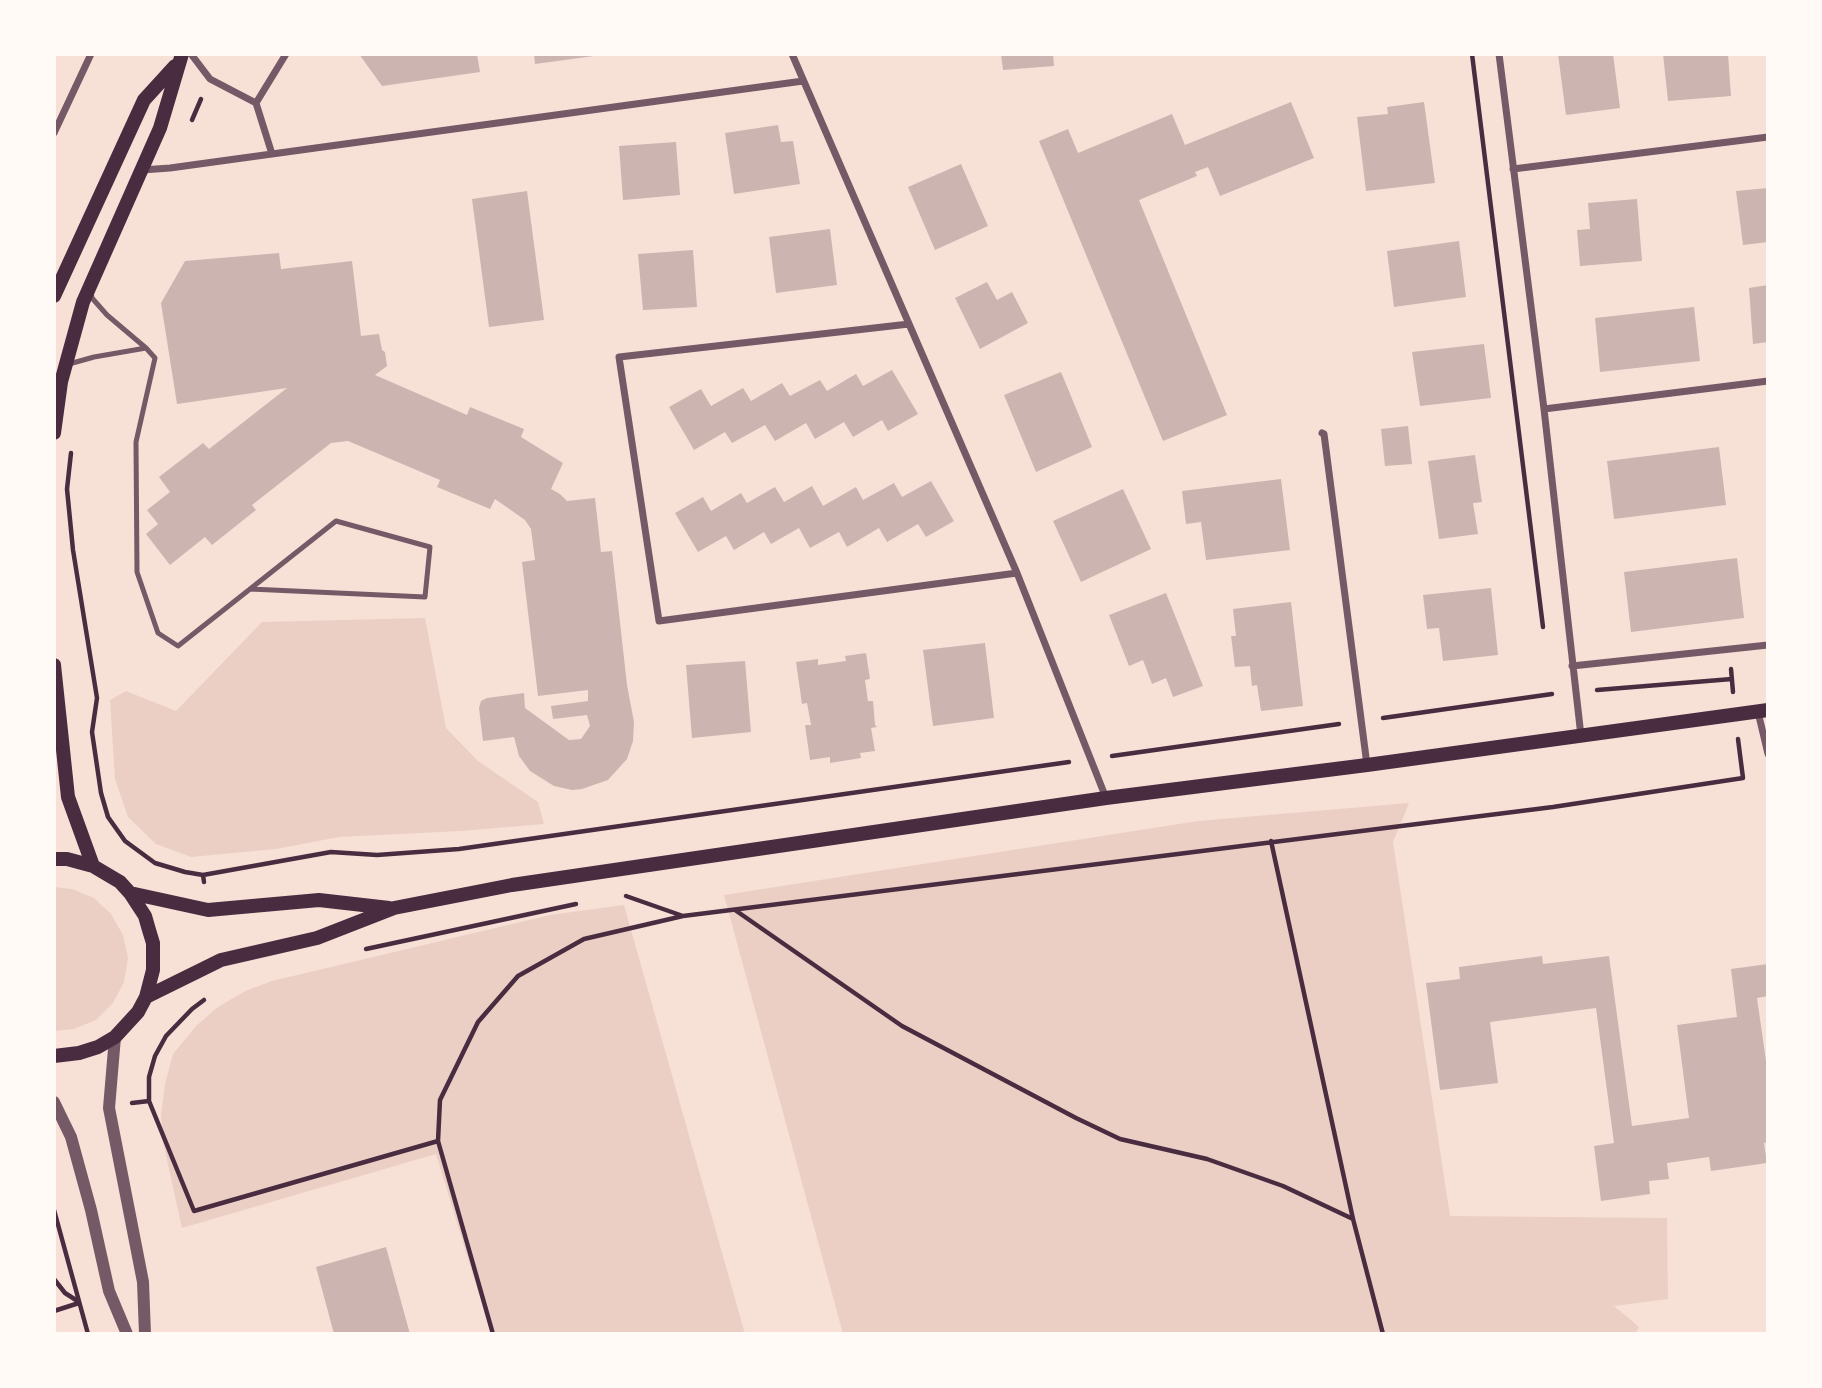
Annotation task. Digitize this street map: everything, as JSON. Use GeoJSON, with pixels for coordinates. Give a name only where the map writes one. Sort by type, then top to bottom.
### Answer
{"type":"FeatureCollection","features":[{"type":"Feature","properties":{"kind":"main road"},"geometry":{"type":"LineString","coordinates":[[54,433],[61,382],[83,302],[160,128],[184,57]]}},
{"type":"Feature","properties":{"kind":"main road"},"geometry":{"type":"LineString","coordinates":[[54,296],[144,100],[184,57]]}},
{"type":"Feature","properties":{"kind":"main road"},"geometry":{"type":"LineString","coordinates":[[54,665],[68,797],[93,866]]}},
{"type":"Feature","properties":{"kind":"main road"},"geometry":{"type":"LineString","coordinates":[[146,997],[221,960],[317,937],[394,908],[526,883],[1106,798],[1763,711]]}},
{"type":"Feature","properties":{"kind":"main road"},"geometry":{"type":"LineString","coordinates":[[54,859],[67,859],[107,873],[130,893],[145,916],[153,943],[153,970],[146,997],[138,1012],[115,1037],[98,1047],[54,1056]]}},
{"type":"Feature","properties":{"kind":"main road"},"geometry":{"type":"LineString","coordinates":[[130,893],[208,910],[319,900],[394,908]]}},
{"type":"Feature","properties":{"kind":"street"},"geometry":{"type":"LineString","coordinates":[[54,133],[91,54]]}},
{"type":"Feature","properties":{"kind":"street"},"geometry":{"type":"LineString","coordinates":[[256,103],[286,54]]}},
{"type":"Feature","properties":{"kind":"street"},"geometry":{"type":"LineString","coordinates":[[792,54],[1017,573],[1106,798]]}},
{"type":"Feature","properties":{"kind":"street"},"geometry":{"type":"LineString","coordinates":[[1499,54],[1545,409],[1581,737]]}},
{"type":"Feature","properties":{"kind":"street"},"geometry":{"type":"LineString","coordinates":[[184,57],[209,79],[256,103],[272,154]]}},
{"type":"Feature","properties":{"kind":"street"},"geometry":{"type":"LineString","coordinates":[[141,170],[803,81]]}},
{"type":"Feature","properties":{"kind":"street"},"geometry":{"type":"LineString","coordinates":[[1513,169],[1768,137]]}},
{"type":"Feature","properties":{"kind":"street"},"geometry":{"type":"LineString","coordinates":[[909,324],[619,357],[659,621],[1017,573]]}},
{"type":"Feature","properties":{"kind":"street"},"geometry":{"type":"LineString","coordinates":[[1545,409],[1768,381]]}},
{"type":"Feature","properties":{"kind":"street"},"geometry":{"type":"LineString","coordinates":[[1322,433],[1367,765]]}},
{"type":"Feature","properties":{"kind":"street"},"geometry":{"type":"LineString","coordinates":[[1572,666],[1768,645]]}},
{"type":"Feature","properties":{"kind":"street"},"geometry":{"type":"LineString","coordinates":[[1763,711],[1768,754]]}},
{"type":"Feature","properties":{"kind":"street"},"geometry":{"type":"LineString","coordinates":[[115,1037],[109,1108],[143,1282],[145,1334]]}},
{"type":"Feature","properties":{"kind":"street"},"geometry":{"type":"LineString","coordinates":[[54,1102],[71,1137],[109,1291],[127,1334]]}},
{"type":"Feature","properties":{"kind":"lane"},"geometry":{"type":"LineString","coordinates":[[91,286],[92,298],[107,315],[155,358],[136,442],[137,572],[158,633],[178,646],[250,589],[336,521],[430,547],[425,597],[250,589]]}},
{"type":"Feature","properties":{"kind":"lane"},"geometry":{"type":"LineString","coordinates":[[66,365],[146,348]]}},
{"type":"Feature","properties":{"kind":"path"},"geometry":{"type":"LineString","coordinates":[[494,1334],[438,1141],[440,1100],[478,1022],[517,976],[584,939],[684,915],[1553,807],[1743,778],[1729,649]]}},
{"type":"Feature","properties":{"kind":"path"},"geometry":{"type":"LineString","coordinates":[[203,875],[331,852],[377,855],[459,849],[1552,694]]}},
{"type":"Feature","properties":{"kind":"path"},"geometry":{"type":"LineString","coordinates":[[1271,841],[1353,1219],[1383,1334]]}},
{"type":"Feature","properties":{"kind":"path"},"geometry":{"type":"LineString","coordinates":[[622,895],[684,915]]}},
{"type":"Feature","properties":{"kind":"path"},"geometry":{"type":"LineString","coordinates":[[356,951],[582,903]]}},
{"type":"Feature","properties":{"kind":"path"},"geometry":{"type":"LineString","coordinates":[[734,910],[902,1026],[1076,1118],[1119,1139],[1207,1159],[1283,1186],[1353,1219]]}},
{"type":"Feature","properties":{"kind":"path"},"geometry":{"type":"LineString","coordinates":[[149,1101],[194,1210],[438,1141]]}},
{"type":"Feature","properties":{"kind":"path"},"geometry":{"type":"LineString","coordinates":[[54,1210],[88,1334]]}},
{"type":"Feature","properties":{"kind":"path"},"geometry":{"type":"LineString","coordinates":[[54,1279],[65,1293],[80,1303]]}},
{"type":"Feature","properties":{"kind":"path"},"geometry":{"type":"LineString","coordinates":[[54,1311],[80,1303]]}},
{"type":"Feature","properties":{"kind":"shaded area"},"geometry":{"type":"Polygon","coordinates":[[[425,618],[446,728],[478,761],[538,802],[544,824],[339,837],[276,849],[191,857],[156,844],[128,817],[115,779],[110,700],[126,691],[176,711],[262,622],[425,618]]]}},
{"type":"Feature","properties":{"kind":"shaded area"},"geometry":{"type":"Polygon","coordinates":[[[1409,803],[1393,842],[1450,1216],[1667,1218],[1668,1299],[1614,1306],[1639,1327],[1635,1334],[843,1334],[724,895],[1198,821],[1409,803]]]}},
{"type":"Feature","properties":{"kind":"shaded area"},"geometry":{"type":"Polygon","coordinates":[[[54,887],[72,889],[94,898],[111,914],[123,935],[128,958],[124,982],[113,1003],[96,1020],[74,1029],[54,1031],[54,887]]]}},
{"type":"Feature","properties":{"kind":"shaded area"},"geometry":{"type":"Polygon","coordinates":[[[624,905],[745,1334],[491,1334],[436,1154],[182,1228],[163,1142],[161,1115],[165,1084],[173,1054],[197,1025],[218,1007],[245,991],[272,981],[550,915],[624,905]]]}},
{"type":"Feature","properties":{"kind":"building"},"geometry":{"type":"Polygon","coordinates":[[[359,54],[477,54],[480,72],[382,86],[359,54]]]}},
{"type":"Feature","properties":{"kind":"building"},"geometry":{"type":"Polygon","coordinates":[[[534,54],[594,54],[594,56],[535,64],[534,54]]]}},
{"type":"Feature","properties":{"kind":"building"},"geometry":{"type":"Polygon","coordinates":[[[1001,54],[1053,54],[1054,66],[1003,70],[1001,54]]]}},
{"type":"Feature","properties":{"kind":"building"},"geometry":{"type":"Polygon","coordinates":[[[1558,54],[1613,54],[1620,108],[1566,115],[1558,54]]]}},
{"type":"Feature","properties":{"kind":"building"},"geometry":{"type":"Polygon","coordinates":[[[1663,54],[1728,54],[1731,96],[1668,101],[1663,54]]]}},
{"type":"Feature","properties":{"kind":"building"},"geometry":{"type":"Polygon","coordinates":[[[1291,102],[1314,158],[1220,196],[1208,167],[1195,172],[1197,176],[1139,200],[1227,415],[1163,441],[1039,141],[1068,129],[1078,153],[1172,114],[1185,145],[1291,102]]]}},
{"type":"Feature","properties":{"kind":"building"},"geometry":{"type":"Polygon","coordinates":[[[1424,102],[1435,183],[1366,191],[1357,117],[1388,114],[1387,107],[1424,102]]]}},
{"type":"Feature","properties":{"kind":"building"},"geometry":{"type":"Polygon","coordinates":[[[778,125],[781,142],[793,141],[800,184],[734,194],[725,133],[778,125]]]}},
{"type":"Feature","properties":{"kind":"building"},"geometry":{"type":"Polygon","coordinates":[[[676,142],[680,195],[623,200],[619,146],[676,142]]]}},
{"type":"Feature","properties":{"kind":"building"},"geometry":{"type":"Polygon","coordinates":[[[961,164],[988,226],[935,250],[908,187],[961,164]]]}},
{"type":"Feature","properties":{"kind":"building"},"geometry":{"type":"Polygon","coordinates":[[[1768,188],[1768,242],[1743,245],[1736,191],[1768,188]]]}},
{"type":"Feature","properties":{"kind":"building"},"geometry":{"type":"Polygon","coordinates":[[[527,191],[544,320],[489,327],[472,199],[527,191]]]}},
{"type":"Feature","properties":{"kind":"building"},"geometry":{"type":"Polygon","coordinates":[[[1637,199],[1642,261],[1580,266],[1577,230],[1590,229],[1588,203],[1637,199]]]}},
{"type":"Feature","properties":{"kind":"building"},"geometry":{"type":"Polygon","coordinates":[[[830,229],[837,285],[776,293],[769,237],[830,229]]]}},
{"type":"Feature","properties":{"kind":"building"},"geometry":{"type":"Polygon","coordinates":[[[1459,241],[1466,297],[1394,307],[1387,251],[1459,241]]]}},
{"type":"Feature","properties":{"kind":"building"},"geometry":{"type":"Polygon","coordinates":[[[693,250],[697,307],[643,310],[638,254],[693,250]]]}},
{"type":"Feature","properties":{"kind":"building"},"geometry":{"type":"Polygon","coordinates":[[[279,253],[281,269],[352,261],[361,336],[379,334],[382,350],[385,352],[387,366],[375,375],[467,415],[470,407],[524,429],[521,437],[563,463],[551,489],[567,501],[595,498],[601,552],[612,551],[627,685],[634,722],[633,741],[627,759],[608,780],[582,789],[554,786],[530,771],[519,756],[514,737],[483,741],[479,708],[481,701],[487,698],[524,693],[525,708],[569,740],[581,739],[590,726],[587,715],[553,719],[551,706],[588,701],[588,690],[538,696],[522,562],[535,560],[531,529],[525,520],[495,499],[490,509],[437,487],[440,480],[348,441],[331,443],[252,505],[256,510],[212,545],[205,537],[170,565],[146,534],[158,524],[147,510],[170,492],[159,477],[203,443],[209,449],[287,388],[177,404],[161,303],[185,261],[279,253]]]}},
{"type":"Feature","properties":{"kind":"building"},"geometry":{"type":"Polygon","coordinates":[[[987,282],[997,300],[1012,292],[1028,323],[980,349],[955,298],[987,282]]]}},
{"type":"Feature","properties":{"kind":"building"},"geometry":{"type":"Polygon","coordinates":[[[1768,285],[1768,342],[1753,344],[1749,288],[1768,285]]]}},
{"type":"Feature","properties":{"kind":"building"},"geometry":{"type":"Polygon","coordinates":[[[1694,307],[1700,361],[1600,372],[1595,318],[1694,307]]]}},
{"type":"Feature","properties":{"kind":"building"},"geometry":{"type":"Polygon","coordinates":[[[1484,344],[1491,398],[1420,406],[1412,352],[1484,344]]]}},
{"type":"Feature","properties":{"kind":"building"},"geometry":{"type":"Polygon","coordinates":[[[892,370],[918,414],[888,431],[882,420],[853,437],[844,422],[815,439],[806,423],[775,441],[765,425],[732,443],[725,432],[694,450],[669,407],[701,389],[711,406],[743,388],[751,401],[782,383],[790,396],[820,380],[827,391],[856,374],[863,386],[892,370]]]}},
{"type":"Feature","properties":{"kind":"building"},"geometry":{"type":"Polygon","coordinates":[[[1061,372],[1092,447],[1036,472],[1004,395],[1061,372]]]}},
{"type":"Feature","properties":{"kind":"building"},"geometry":{"type":"Polygon","coordinates":[[[1408,426],[1412,464],[1385,466],[1381,429],[1408,426]]]}},
{"type":"Feature","properties":{"kind":"building"},"geometry":{"type":"Polygon","coordinates":[[[1719,447],[1726,505],[1614,519],[1607,461],[1719,447]]]}},
{"type":"Feature","properties":{"kind":"building"},"geometry":{"type":"Polygon","coordinates":[[[1475,455],[1482,502],[1473,503],[1478,534],[1439,539],[1428,461],[1475,455]]]}},
{"type":"Feature","properties":{"kind":"building"},"geometry":{"type":"Polygon","coordinates":[[[1281,479],[1290,550],[1206,560],[1201,522],[1186,524],[1182,491],[1281,479]]]}},
{"type":"Feature","properties":{"kind":"building"},"geometry":{"type":"Polygon","coordinates":[[[931,481],[954,521],[926,537],[918,524],[887,542],[879,528],[847,547],[839,532],[810,548],[799,528],[771,544],[764,532],[734,550],[726,536],[698,552],[675,513],[703,497],[711,511],[741,493],[747,503],[775,487],[784,502],[812,486],[823,506],[856,487],[863,500],[894,483],[902,497],[931,481]]]}},
{"type":"Feature","properties":{"kind":"building"},"geometry":{"type":"Polygon","coordinates":[[[1123,489],[1151,549],[1081,582],[1053,521],[1123,489]]]}},
{"type":"Feature","properties":{"kind":"building"},"geometry":{"type":"Polygon","coordinates":[[[1737,558],[1744,618],[1631,632],[1624,572],[1737,558]]]}},
{"type":"Feature","properties":{"kind":"building"},"geometry":{"type":"Polygon","coordinates":[[[1491,588],[1498,655],[1443,661],[1439,628],[1427,629],[1423,595],[1491,588]]]}},
{"type":"Feature","properties":{"kind":"building"},"geometry":{"type":"Polygon","coordinates":[[[1166,593],[1203,686],[1173,697],[1166,678],[1152,684],[1143,660],[1129,666],[1109,615],[1166,593]]]}},
{"type":"Feature","properties":{"kind":"building"},"geometry":{"type":"Polygon","coordinates":[[[1291,602],[1303,706],[1261,711],[1257,685],[1252,686],[1250,666],[1235,667],[1231,636],[1236,636],[1233,609],[1291,602]]]}},
{"type":"Feature","properties":{"kind":"building"},"geometry":{"type":"Polygon","coordinates":[[[985,643],[994,718],[933,726],[923,650],[985,643]]]}},
{"type":"Feature","properties":{"kind":"building"},"geometry":{"type":"Polygon","coordinates":[[[866,653],[870,679],[865,680],[868,701],[873,701],[877,727],[871,728],[875,751],[860,753],[861,758],[830,763],[830,757],[810,760],[805,725],[811,725],[807,703],[802,704],[796,662],[818,659],[818,665],[846,661],[845,656],[866,653]]]}},
{"type":"Feature","properties":{"kind":"building"},"geometry":{"type":"Polygon","coordinates":[[[745,661],[751,732],[692,738],[686,665],[745,661]]]}},
{"type":"Feature","properties":{"kind":"building"},"geometry":{"type":"Polygon","coordinates":[[[1542,956],[1543,964],[1609,956],[1632,1126],[1689,1118],[1677,1025],[1737,1017],[1731,969],[1768,964],[1768,996],[1757,998],[1768,1075],[1768,1142],[1764,1143],[1767,1163],[1711,1171],[1709,1157],[1667,1163],[1669,1179],[1649,1181],[1650,1194],[1601,1201],[1594,1146],[1614,1143],[1596,1008],[1490,1022],[1498,1083],[1440,1090],[1426,983],[1460,979],[1459,967],[1542,956]]]}},
{"type":"Feature","properties":{"kind":"building"},"geometry":{"type":"Polygon","coordinates":[[[386,1247],[410,1334],[334,1334],[316,1267],[386,1247]]]}}]}
